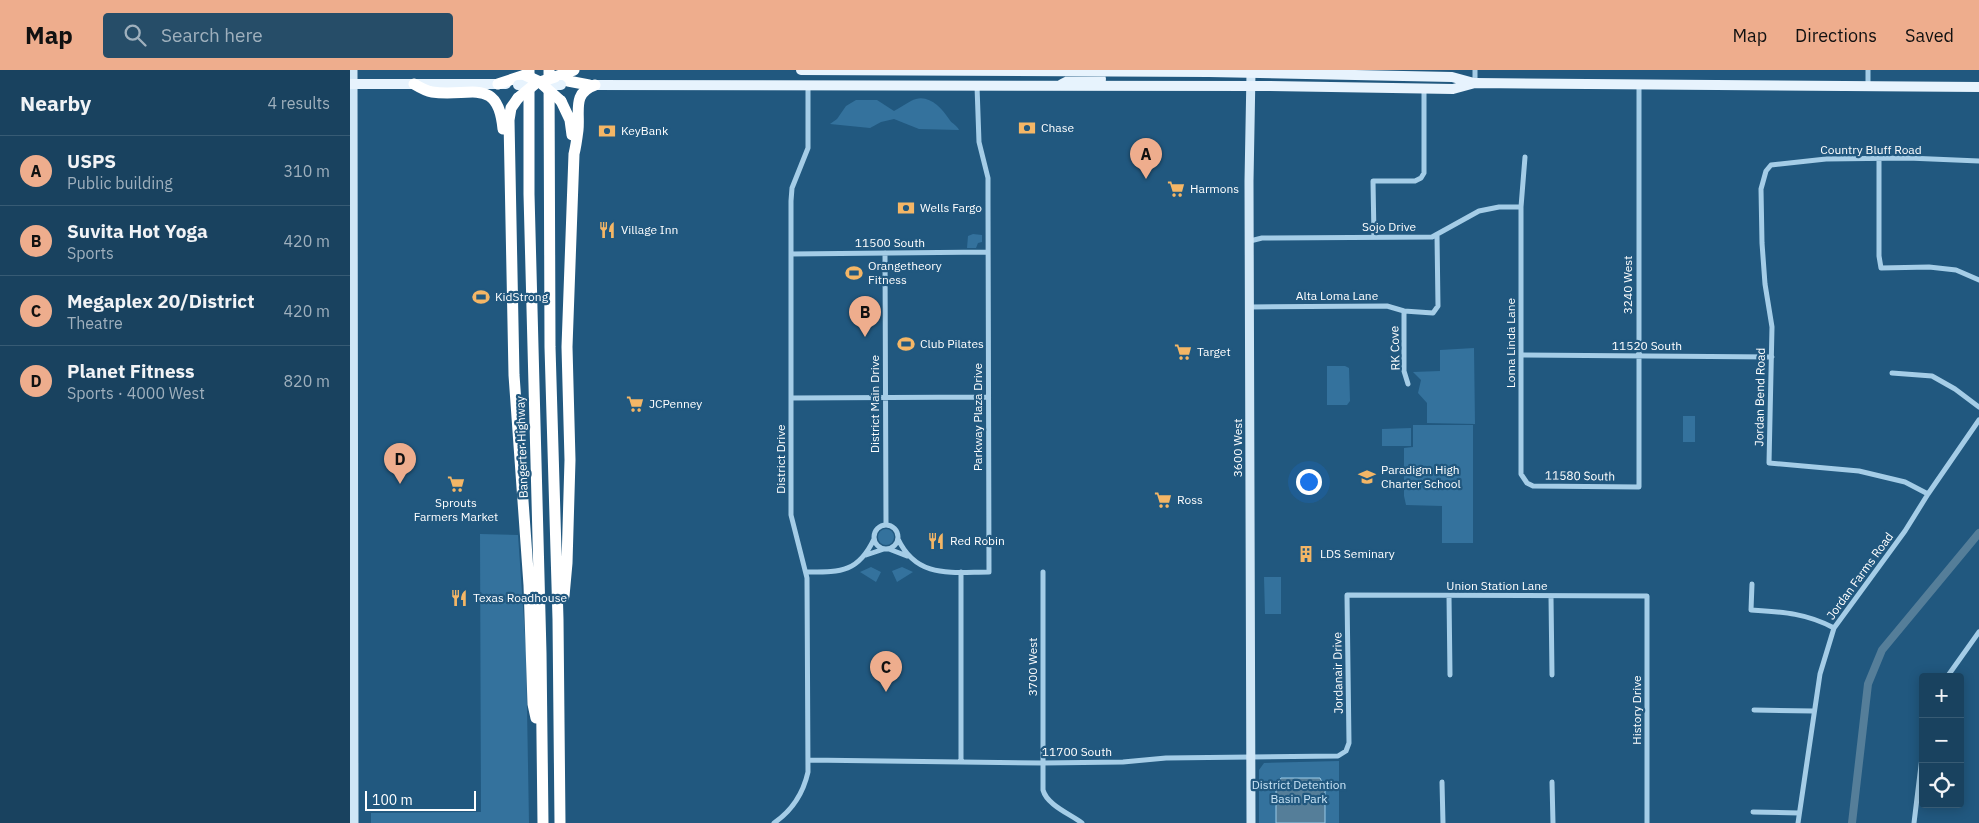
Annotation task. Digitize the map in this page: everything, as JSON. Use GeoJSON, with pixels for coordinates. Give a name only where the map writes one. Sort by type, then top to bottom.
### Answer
{"type":"FeatureCollection","features":[{"type":"Feature","properties":{"kind":"highway"},"geometry":{"type":"LineString","coordinates":[[498,84],[519,75],[540,70],[557,77],[592,85]]}},
{"type":"Feature","properties":{"kind":"highway"},"geometry":{"type":"LineString","coordinates":[[541,737],[533,704],[528,585],[514,375],[509,156],[510,113],[518,98],[539,84],[574,70]]}},
{"type":"Feature","properties":{"kind":"highway"},"geometry":{"type":"LineString","coordinates":[[519,75],[539,84],[561,101],[570,120],[574,154]]}},
{"type":"Feature","properties":{"kind":"highway","name":"Bangerter Highway"},"geometry":{"type":"LineString","coordinates":[[519,75],[529,194],[541,653],[543,823]]}},
{"type":"Feature","properties":{"kind":"highway"},"geometry":{"type":"LineString","coordinates":[[557,77],[550,348],[558,619],[560,823]]}},
{"type":"Feature","properties":{"kind":"highway"},"geometry":{"type":"LineString","coordinates":[[414,84],[431,92],[476,92],[491,97],[501,111],[509,156]]}},
{"type":"Feature","properties":{"kind":"highway"},"geometry":{"type":"LineString","coordinates":[[558,619],[564,599],[568,554],[570,460],[566,347],[574,154],[580,98],[584,91],[592,85]]}},
{"type":"Feature","properties":{"kind":"main road"},"geometry":{"type":"LineString","coordinates":[[353,70],[351,84],[352,788],[354,823]]}},
{"type":"Feature","properties":{"kind":"main road"},"geometry":{"type":"LineString","coordinates":[[801,70],[1209,72],[1452,77],[1474,83]]}},
{"type":"Feature","properties":{"kind":"main road"},"geometry":{"type":"LineString","coordinates":[[807,70],[808,84]]}},
{"type":"Feature","properties":{"kind":"main road"},"geometry":{"type":"LineString","coordinates":[[977,71],[977,86]]}},
{"type":"Feature","properties":{"kind":"main road"},"geometry":{"type":"LineString","coordinates":[[1060,86],[1070,80],[1121,78],[1123,71]]}},
{"type":"Feature","properties":{"kind":"main road"},"geometry":{"type":"LineString","coordinates":[[1124,87],[1125,82],[1130,79],[1177,78],[1209,72]]}},
{"type":"Feature","properties":{"kind":"main road","name":"3600 West"},"geometry":{"type":"LineString","coordinates":[[1251,73],[1251,823]]}},
{"type":"Feature","properties":{"kind":"main road"},"geometry":{"type":"LineString","coordinates":[[592,85],[808,84],[1453,88],[1474,83],[1979,87]]}},
{"type":"Feature","properties":{"kind":"main road"},"geometry":{"type":"LineString","coordinates":[[351,84],[498,84]]}},
{"type":"Feature","properties":{"kind":"street"},"geometry":{"type":"LineString","coordinates":[[1474,70],[1474,83]]}},
{"type":"Feature","properties":{"kind":"street"},"geometry":{"type":"LineString","coordinates":[[1868,70],[1868,86]]}},
{"type":"Feature","properties":{"kind":"street","name":"District Drive"},"geometry":{"type":"LineString","coordinates":[[774,823],[789,811],[800,796],[808,772],[807,572],[791,515],[791,194],[808,148],[808,84]]}},
{"type":"Feature","properties":{"kind":"street","name":"3240 West"},"geometry":{"type":"LineString","coordinates":[[1639,84],[1637,356],[1639,487]]}},
{"type":"Feature","properties":{"kind":"street","name":"Parkway Plaza Drive"},"geometry":{"type":"LineString","coordinates":[[886,549],[908,556],[930,570],[989,572],[988,178],[979,142],[977,86]]}},
{"type":"Feature","properties":{"kind":"street"},"geometry":{"type":"LineString","coordinates":[[1374,237],[1373,181],[1415,181],[1422,178],[1424,173],[1424,88]]}},
{"type":"Feature","properties":{"kind":"street","name":"Loma Linda Lane"},"geometry":{"type":"LineString","coordinates":[[1524,480],[1521,467],[1521,207],[1526,157]]}},
{"type":"Feature","properties":{"kind":"street"},"geometry":{"type":"LineString","coordinates":[[1879,158],[1879,256],[1881,268],[1929,267],[1956,270],[1979,280]]}},
{"type":"Feature","properties":{"kind":"street","name":"Country Bluff Road"},"geometry":{"type":"LineString","coordinates":[[1766,171],[1771,165],[1826,159],[1879,158],[1979,161]]}},
{"type":"Feature","properties":{"kind":"street","name":"Jordan Bend Road"},"geometry":{"type":"LineString","coordinates":[[1766,171],[1761,188],[1765,284],[1772,327],[1769,462],[1859,471],[1906,482],[1928,494]]}},
{"type":"Feature","properties":{"kind":"street","name":"Sojo Drive"},"geometry":{"type":"LineString","coordinates":[[1250,241],[1262,238],[1427,237],[1437,235],[1480,211],[1499,207],[1521,207]]}},
{"type":"Feature","properties":{"kind":"street","name":"Alta Loma Lane"},"geometry":{"type":"LineString","coordinates":[[1250,306],[1387,306],[1404,312],[1433,313],[1437,308],[1437,235]]}},
{"type":"Feature","properties":{"kind":"street","name":"11500 South"},"geometry":{"type":"LineString","coordinates":[[791,254],[988,252]]}},
{"type":"Feature","properties":{"kind":"street","name":"District Main Drive"},"geometry":{"type":"LineString","coordinates":[[885,253],[886,524]]}},
{"type":"Feature","properties":{"kind":"street","name":"RK Cove"},"geometry":{"type":"LineString","coordinates":[[1404,312],[1404,371],[1408,384]]}},
{"type":"Feature","properties":{"kind":"street","name":"11520 South"},"geometry":{"type":"LineString","coordinates":[[1522,356],[1772,357]]}},
{"type":"Feature","properties":{"kind":"street"},"geometry":{"type":"LineString","coordinates":[[1892,373],[1932,376],[1955,389],[1979,407]]}},
{"type":"Feature","properties":{"kind":"street"},"geometry":{"type":"LineString","coordinates":[[791,398],[988,397]]}},
{"type":"Feature","properties":{"kind":"street","name":"Jordan Farms Road"},"geometry":{"type":"LineString","coordinates":[[1798,823],[1813,711],[1820,674],[1834,628],[1904,531],[1979,420]]}},
{"type":"Feature","properties":{"kind":"street","name":"11580 South"},"geometry":{"type":"LineString","coordinates":[[1524,480],[1532,486],[1639,487]]}},
{"type":"Feature","properties":{"kind":"street"},"geometry":{"type":"LineString","coordinates":[[807,572],[838,571],[854,566],[866,555],[874,539],[876,529],[886,524],[896,529],[898,539],[895,545],[866,555]]}},
{"type":"Feature","properties":{"kind":"street"},"geometry":{"type":"LineString","coordinates":[[874,539],[878,546],[886,549]]}},
{"type":"Feature","properties":{"kind":"street","name":"Parkway Plaza Drive"},"geometry":{"type":"LineString","coordinates":[[898,539],[908,556]]}},
{"type":"Feature","properties":{"kind":"street"},"geometry":{"type":"LineString","coordinates":[[961,572],[961,761]]}},
{"type":"Feature","properties":{"kind":"street","name":"3700 West"},"geometry":{"type":"LineString","coordinates":[[1043,572],[1044,796],[1082,823]]}},
{"type":"Feature","properties":{"kind":"street"},"geometry":{"type":"LineString","coordinates":[[1752,584],[1751,610],[1786,612],[1816,619],[1834,628]]}},
{"type":"Feature","properties":{"kind":"street","name":"Union Station Lane"},"geometry":{"type":"LineString","coordinates":[[1347,595],[1647,596]]}},
{"type":"Feature","properties":{"kind":"street","name":"Jordanair Drive"},"geometry":{"type":"LineString","coordinates":[[1346,751],[1349,743],[1347,595]]}},
{"type":"Feature","properties":{"kind":"street"},"geometry":{"type":"LineString","coordinates":[[1449,596],[1450,675]]}},
{"type":"Feature","properties":{"kind":"street","name":"History Drive"},"geometry":{"type":"LineString","coordinates":[[1647,596],[1647,823]]}},
{"type":"Feature","properties":{"kind":"street"},"geometry":{"type":"LineString","coordinates":[[1551,597],[1552,675]]}},
{"type":"Feature","properties":{"kind":"street"},"geometry":{"type":"LineString","coordinates":[[1950,673],[1979,632]]}},
{"type":"Feature","properties":{"kind":"street"},"geometry":{"type":"LineString","coordinates":[[1754,710],[1813,711]]}},
{"type":"Feature","properties":{"kind":"street","name":"11700 South"},"geometry":{"type":"LineString","coordinates":[[808,760],[1043,763],[1123,762],[1166,758],[1338,756],[1346,751]]}},
{"type":"Feature","properties":{"kind":"street"},"geometry":{"type":"LineString","coordinates":[[1914,823],[1921,763]]}},
{"type":"Feature","properties":{"kind":"street"},"geometry":{"type":"LineString","coordinates":[[1442,782],[1443,823]]}},
{"type":"Feature","properties":{"kind":"street"},"geometry":{"type":"LineString","coordinates":[[1552,782],[1553,823]]}},
{"type":"Feature","properties":{"kind":"street"},"geometry":{"type":"LineString","coordinates":[[1754,812],[1799,813]]}},
{"type":"Feature","properties":{"kind":"green space"},"geometry":{"type":"Polygon","coordinates":[[[923,98],[938,106],[959,130],[919,129],[894,119],[881,122],[870,128],[830,124],[837,119],[846,106],[856,100],[877,100],[894,111],[909,102],[923,98]]]}},
{"type":"Feature","properties":{"kind":"green space"},"geometry":{"type":"Polygon","coordinates":[[[973,234],[982,235],[982,242],[978,243],[976,248],[967,248],[968,236],[973,234]]]}},
{"type":"Feature","properties":{"kind":"green space"},"geometry":{"type":"Polygon","coordinates":[[[1474,348],[1475,424],[1427,423],[1427,403],[1418,393],[1421,380],[1413,372],[1440,371],[1440,350],[1474,348]]]}},
{"type":"Feature","properties":{"kind":"green space"},"geometry":{"type":"Polygon","coordinates":[[[1327,366],[1345,366],[1349,368],[1350,401],[1347,405],[1327,405],[1327,366]]]}},
{"type":"Feature","properties":{"kind":"green space"},"geometry":{"type":"Polygon","coordinates":[[[1683,416],[1695,416],[1695,442],[1683,442],[1683,416]]]}},
{"type":"Feature","properties":{"kind":"green space"},"geometry":{"type":"Polygon","coordinates":[[[1413,425],[1473,425],[1473,543],[1442,543],[1442,506],[1406,505],[1404,496],[1404,448],[1413,447],[1413,425]]]}},
{"type":"Feature","properties":{"kind":"green space"},"geometry":{"type":"Polygon","coordinates":[[[1411,428],[1411,446],[1382,446],[1382,429],[1411,428]]]}},
{"type":"Feature","properties":{"kind":"green space"},"geometry":{"type":"Polygon","coordinates":[[[886,529],[894,537],[886,545],[878,537],[886,529]]]}},
{"type":"Feature","properties":{"kind":"green space"},"geometry":{"type":"Polygon","coordinates":[[[480,534],[518,535],[526,650],[529,823],[371,823],[371,813],[481,812],[480,534]]]}},
{"type":"Feature","properties":{"kind":"green space"},"geometry":{"type":"Polygon","coordinates":[[[871,567],[881,572],[876,582],[860,572],[871,567]]]}},
{"type":"Feature","properties":{"kind":"green space"},"geometry":{"type":"Polygon","coordinates":[[[902,567],[913,572],[897,582],[892,571],[902,567]]]}},
{"type":"Feature","properties":{"kind":"green space"},"geometry":{"type":"Polygon","coordinates":[[[1264,577],[1281,577],[1281,614],[1265,614],[1264,577]]]}},
{"type":"Feature","properties":{"kind":"green space","name":"District Detention Basin Park"},"geometry":{"type":"Polygon","coordinates":[[[1339,761],[1339,823],[1259,823],[1259,770],[1264,763],[1339,761]]]}},
{"type":"Feature","properties":{"kind":"shaded area"},"geometry":{"type":"Polygon","coordinates":[[[1281,778],[1320,778],[1325,788],[1325,823],[1276,823],[1276,786],[1281,778]]]}},
{"type":"Feature","properties":{"kind":"waterway"},"geometry":{"type":"LineString","coordinates":[[1852,823],[1868,684],[1882,650],[1979,533]]}},
{"type":"Feature","properties":{"kind":"place","name":"Chase"},"geometry":{"type":"Point","coordinates":[1027,128]}},
{"type":"Feature","properties":{"kind":"place","name":"KeyBank"},"geometry":{"type":"Point","coordinates":[607,131]}},
{"type":"Feature","properties":{"kind":"place","name":"USPS"},"geometry":{"type":"Point","coordinates":[1146,179]}},
{"type":"Feature","properties":{"kind":"place","name":"Harmons"},"geometry":{"type":"Point","coordinates":[1176,189]}},
{"type":"Feature","properties":{"kind":"place","name":"Wells Fargo"},"geometry":{"type":"Point","coordinates":[906,208]}},
{"type":"Feature","properties":{"kind":"place","name":"Village Inn"},"geometry":{"type":"Point","coordinates":[607,230]}},
{"type":"Feature","properties":{"kind":"place","name":"Orangetheory Fitness"},"geometry":{"type":"Point","coordinates":[854,273]}},
{"type":"Feature","properties":{"kind":"place","name":"KidStrong"},"geometry":{"type":"Point","coordinates":[481,297]}},
{"type":"Feature","properties":{"kind":"place","name":"Suvita Hot Yoga"},"geometry":{"type":"Point","coordinates":[865,337]}},
{"type":"Feature","properties":{"kind":"place","name":"Club Pilates"},"geometry":{"type":"Point","coordinates":[906,344]}},
{"type":"Feature","properties":{"kind":"place","name":"Target"},"geometry":{"type":"Point","coordinates":[1183,352]}},
{"type":"Feature","properties":{"kind":"place","name":"JCPenney"},"geometry":{"type":"Point","coordinates":[635,404]}},
{"type":"Feature","properties":{"kind":"place","name":"Paradigm High Charter School"},"geometry":{"type":"Point","coordinates":[1367,477]}},
{"type":"Feature","properties":{"kind":"place","name":"Planet Fitness"},"geometry":{"type":"Point","coordinates":[400,484]}},
{"type":"Feature","properties":{"kind":"place","name":"Sprouts Farmers Market"},"geometry":{"type":"Point","coordinates":[456,484]}},
{"type":"Feature","properties":{"kind":"place","name":"Ross"},"geometry":{"type":"Point","coordinates":[1163,500]}},
{"type":"Feature","properties":{"kind":"place","name":"Red Robin"},"geometry":{"type":"Point","coordinates":[936,541]}},
{"type":"Feature","properties":{"kind":"place","name":"LDS Seminary"},"geometry":{"type":"Point","coordinates":[1306,554]}},
{"type":"Feature","properties":{"kind":"place","name":"Texas Roadhouse"},"geometry":{"type":"Point","coordinates":[459,598]}},
{"type":"Feature","properties":{"kind":"place","name":"Megaplex 20/District"},"geometry":{"type":"Point","coordinates":[886,692]}}]}
